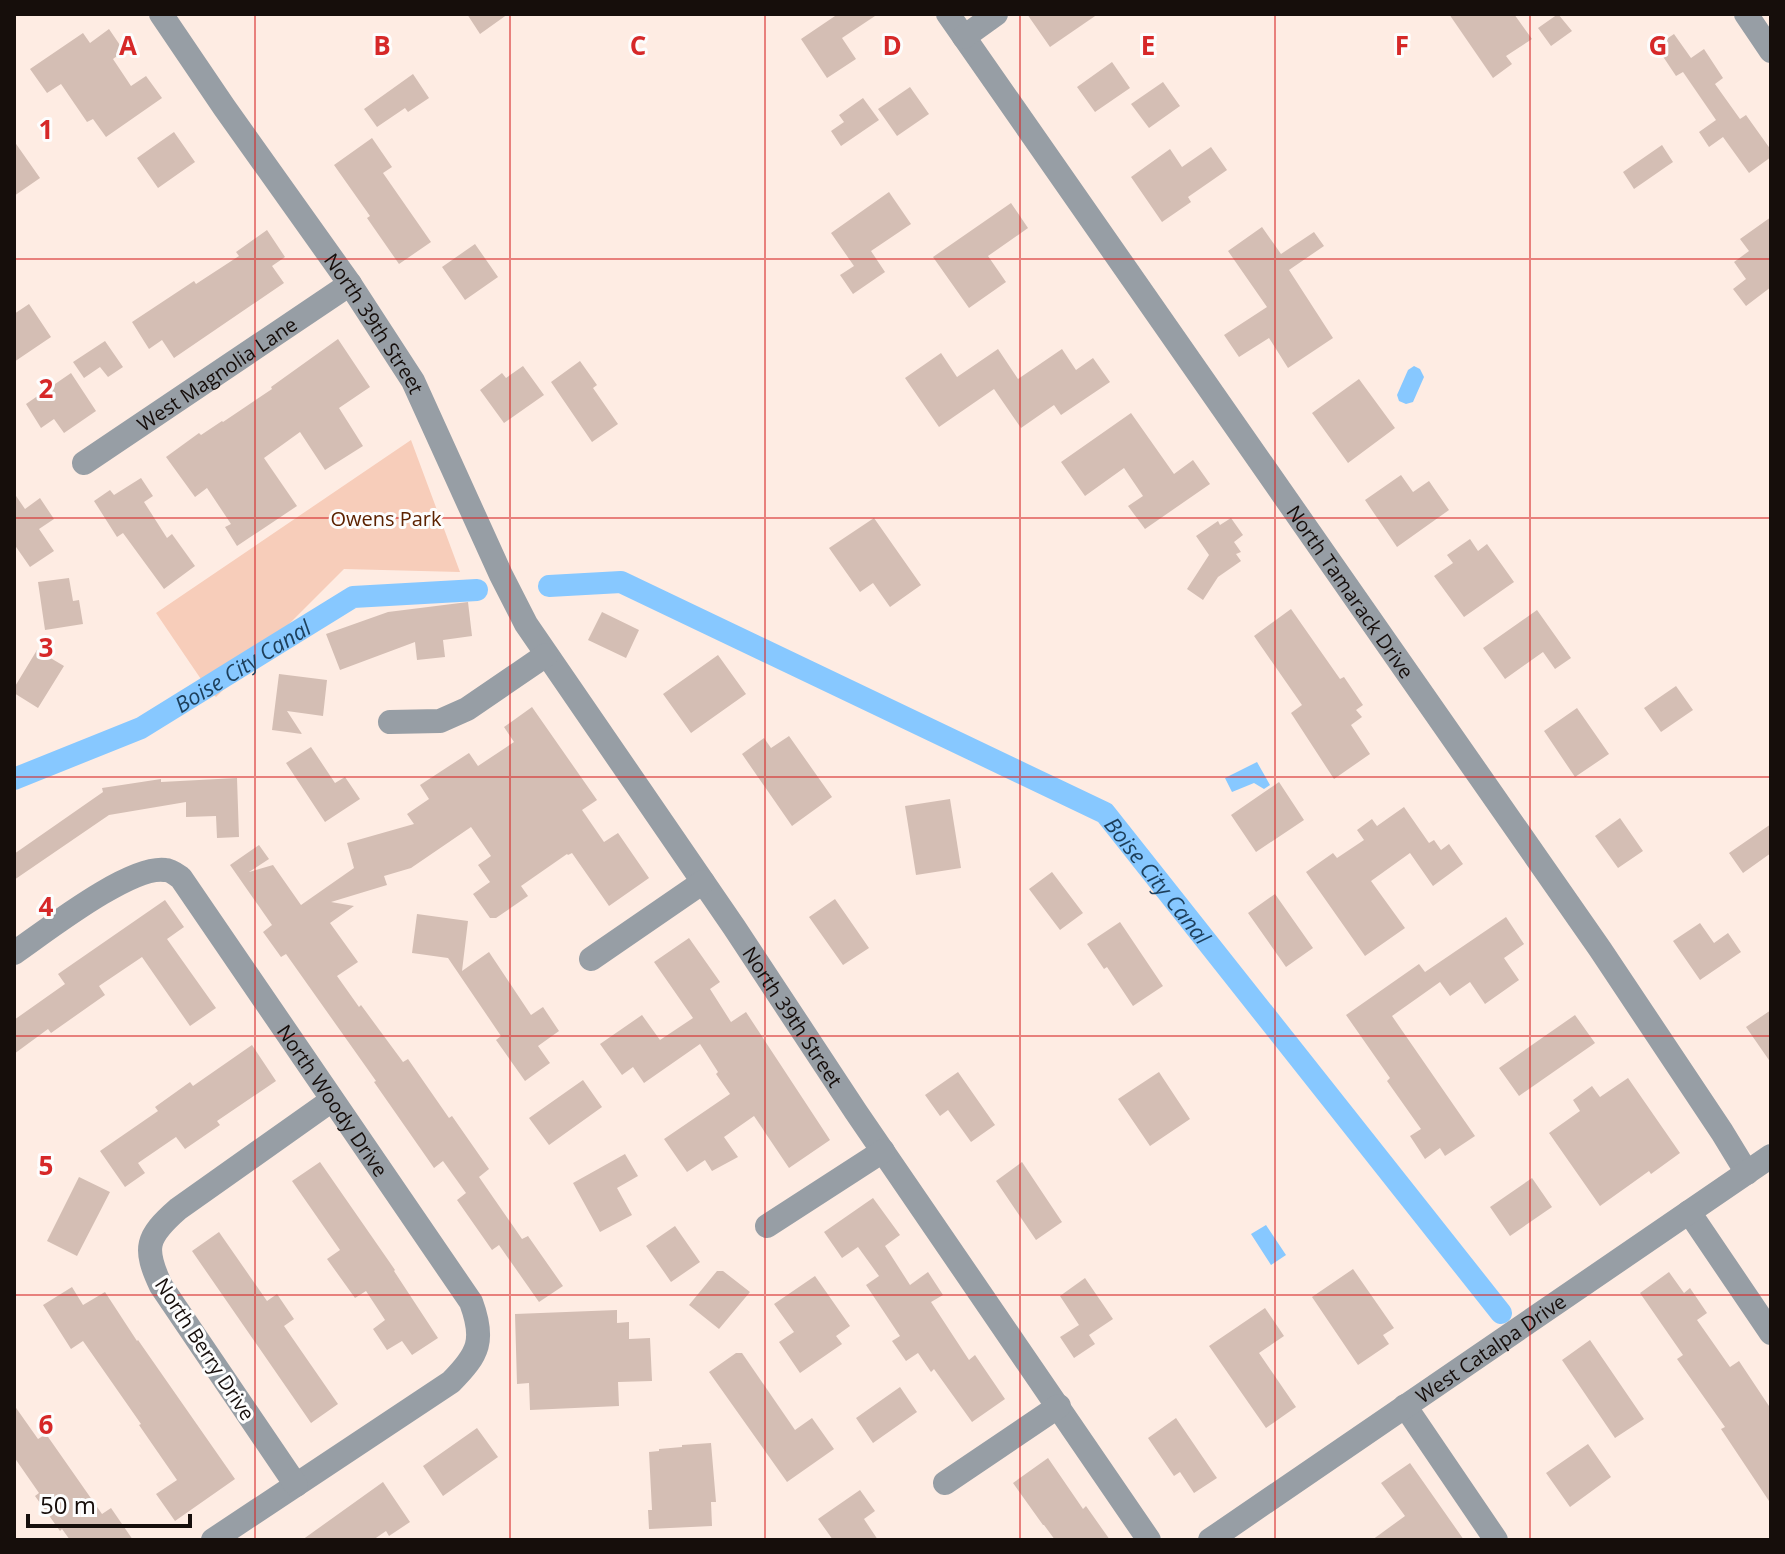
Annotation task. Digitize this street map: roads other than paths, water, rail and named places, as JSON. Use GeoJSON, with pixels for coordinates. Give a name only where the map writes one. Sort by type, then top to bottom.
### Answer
{"type":"FeatureCollection","features":[{"type":"Feature","properties":{"kind":"street","name":"North 39th Street"},"geometry":{"type":"LineString","coordinates":[[161,14],[350,284],[413,381],[501,575],[546,655],[1149,1540]]}},
{"type":"Feature","properties":{"kind":"street","name":"North Tamarack Drive"},"geometry":{"type":"LineString","coordinates":[[948,14],[1600,949],[1747,1173]]}},
{"type":"Feature","properties":{"kind":"street"},"geometry":{"type":"LineString","coordinates":[[964,37],[996,14]]}},
{"type":"Feature","properties":{"kind":"street"},"geometry":{"type":"LineString","coordinates":[[1746,14],[1771,51]]}},
{"type":"Feature","properties":{"kind":"street","name":"West Magnolia Lane"},"geometry":{"type":"LineString","coordinates":[[84,463],[350,284]]}},
{"type":"Feature","properties":{"kind":"street"},"geometry":{"type":"LineString","coordinates":[[390,722],[440,721],[467,709],[546,655]]}},
{"type":"Feature","properties":{"kind":"street","name":"North Woody Drive"},"geometry":{"type":"LineString","coordinates":[[14,953],[118,883],[143,872],[167,869],[181,878],[471,1302],[478,1323],[478,1344],[468,1365],[451,1382],[296,1485]]}},
{"type":"Feature","properties":{"kind":"street"},"geometry":{"type":"LineString","coordinates":[[591,959],[703,882]]}},
{"type":"Feature","properties":{"kind":"street","name":"North Berry Drive"},"geometry":{"type":"LineString","coordinates":[[296,1485],[161,1286],[152,1266],[149,1245],[160,1225],[178,1209],[332,1100]]}},
{"type":"Feature","properties":{"kind":"street"},"geometry":{"type":"LineString","coordinates":[[767,1226],[883,1151]]}},
{"type":"Feature","properties":{"kind":"street","name":"West Catalpa Drive"},"geometry":{"type":"LineString","coordinates":[[1210,1540],[1771,1156]]}},
{"type":"Feature","properties":{"kind":"street"},"geometry":{"type":"LineString","coordinates":[[1689,1212],[1771,1333]]}},
{"type":"Feature","properties":{"kind":"street"},"geometry":{"type":"LineString","coordinates":[[945,1483],[1059,1406]]}},
{"type":"Feature","properties":{"kind":"street"},"geometry":{"type":"LineString","coordinates":[[1405,1406],[1496,1540]]}},
{"type":"Feature","properties":{"kind":"street"},"geometry":{"type":"LineString","coordinates":[[213,1540],[296,1485]]}},
{"type":"Feature","properties":{"kind":"water"},"geometry":{"type":"Polygon","coordinates":[[[1414,366],[1420,369],[1424,377],[1413,402],[1406,404],[1399,401],[1397,395],[1408,370],[1414,366]]]}},
{"type":"Feature","properties":{"kind":"water"},"geometry":{"type":"Polygon","coordinates":[[[1257,762],[1270,785],[1264,789],[1254,783],[1232,792],[1225,778],[1257,762]]]}},
{"type":"Feature","properties":{"kind":"water"},"geometry":{"type":"Polygon","coordinates":[[[1266,1225],[1286,1255],[1271,1265],[1251,1234],[1266,1225]]]}},
{"type":"Feature","properties":{"kind":"waterway","name":"Boise City Canal"},"geometry":{"type":"LineString","coordinates":[[549,586],[621,582],[1105,813],[1501,1313]]}},
{"type":"Feature","properties":{"kind":"waterway","name":"Boise City Canal"},"geometry":{"type":"LineString","coordinates":[[14,779],[141,728],[353,597],[477,590]]}},
{"type":"Feature","properties":{"kind":"park label","name":"Owens Park"},"geometry":{"type":"Point","coordinates":[386,518]}}]}
